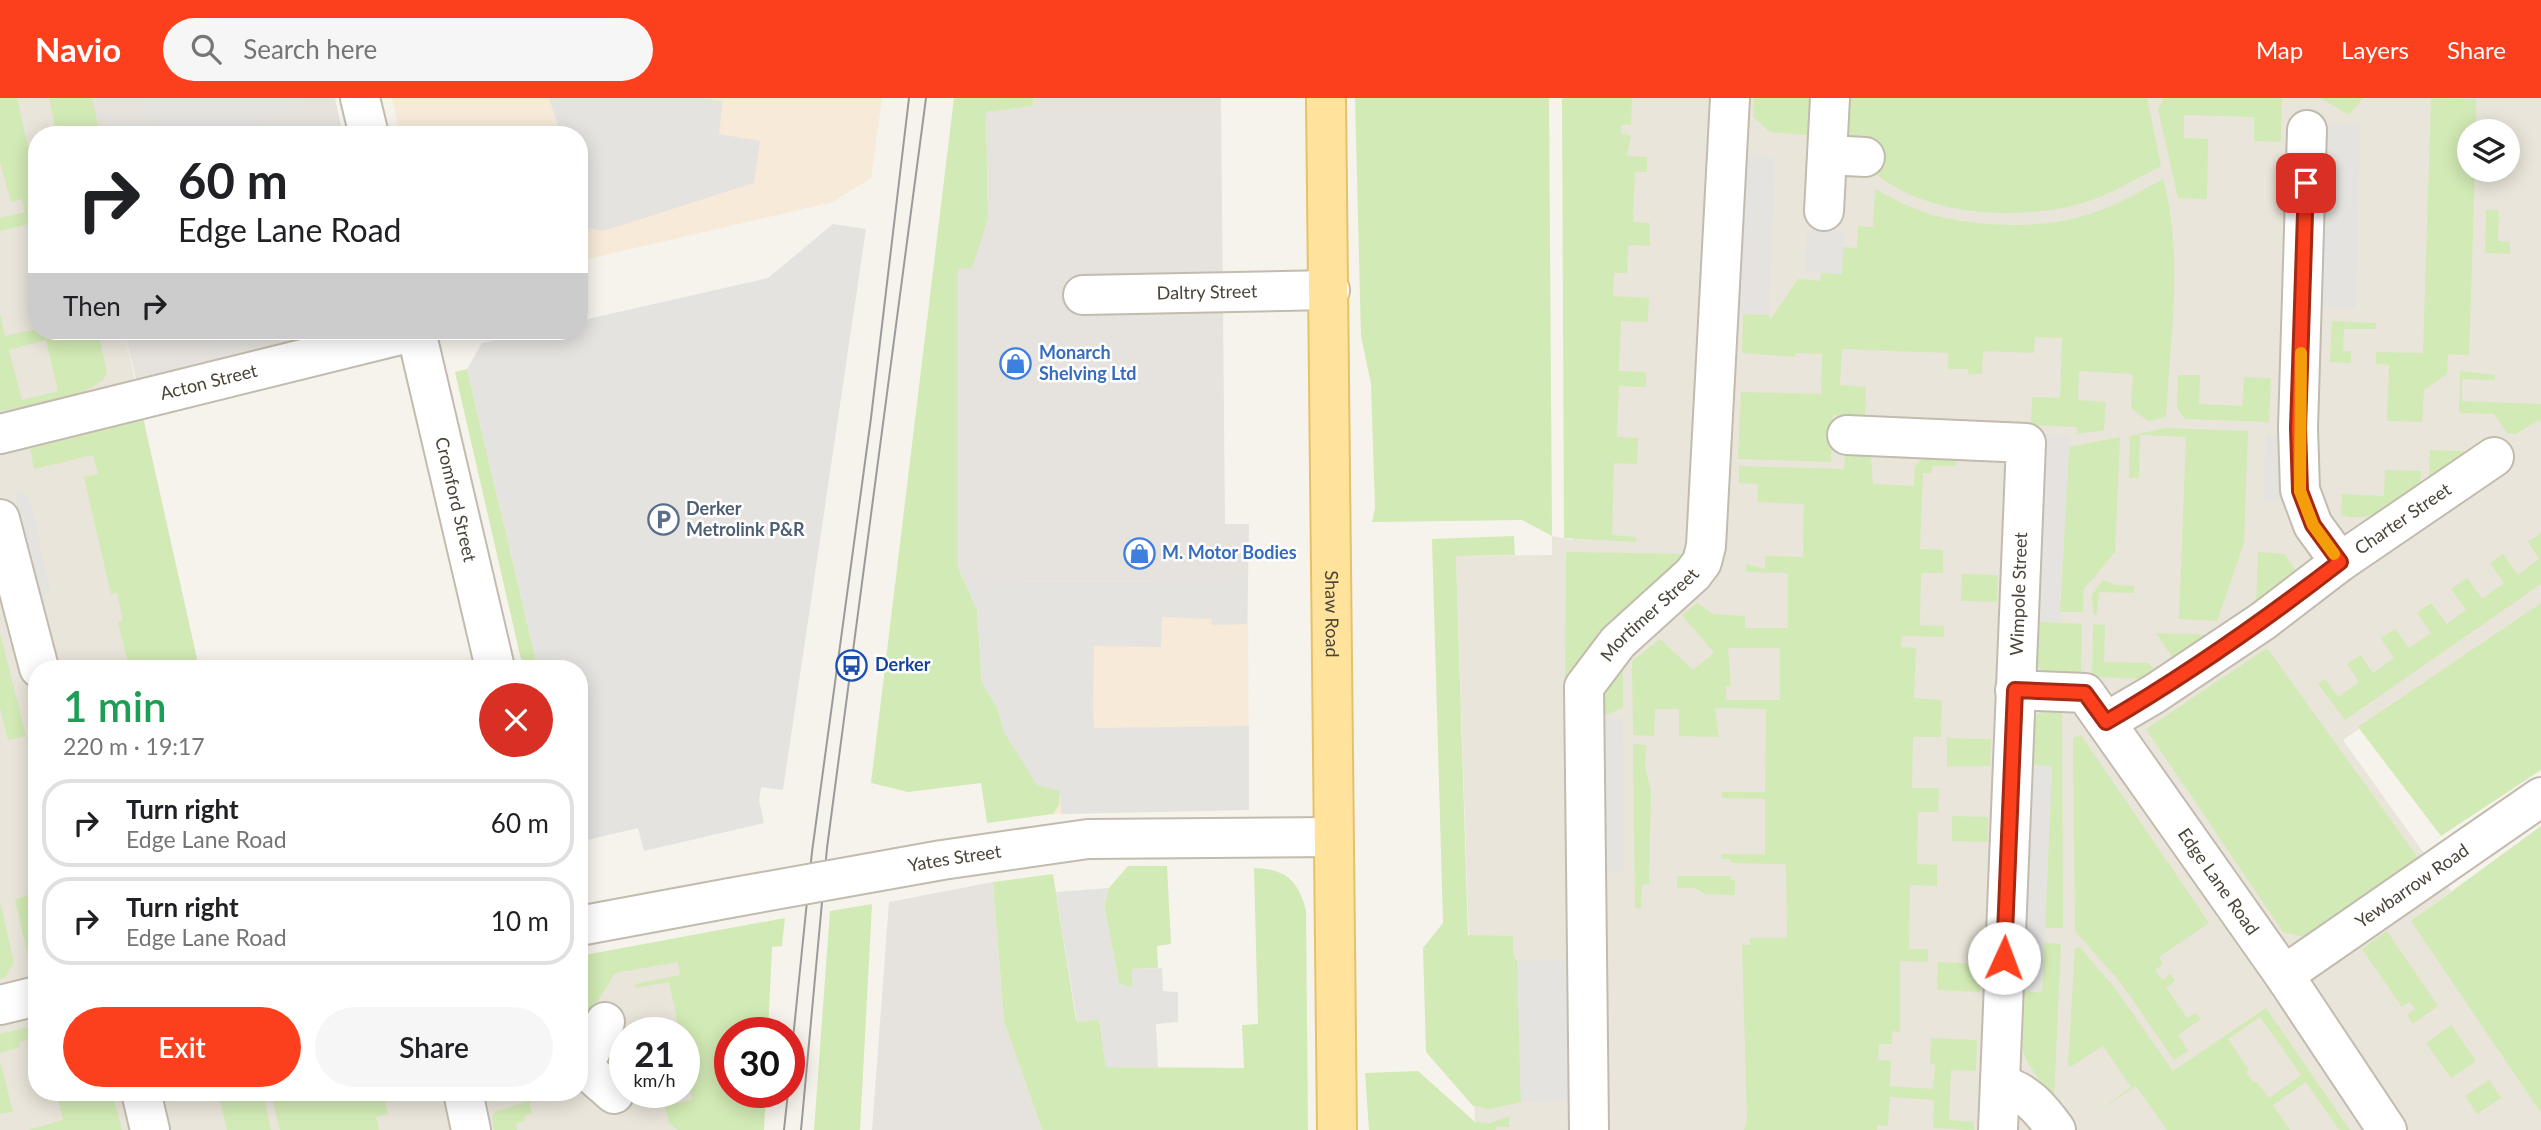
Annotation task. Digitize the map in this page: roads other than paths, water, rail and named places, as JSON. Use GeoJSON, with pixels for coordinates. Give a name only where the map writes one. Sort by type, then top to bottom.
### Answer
{"type":"FeatureCollection","features":[{"type":"Feature","properties":{"kind":"main road","name":"Shaw Road"},"geometry":{"type":"LineString","coordinates":[[1326,98],[1337,1130]]}},
{"type":"Feature","properties":{"kind":"street"},"geometry":{"type":"LineString","coordinates":[[360,98],[367,126]]}},
{"type":"Feature","properties":{"kind":"street","name":"Mortimer Street"},"geometry":{"type":"LineString","coordinates":[[1589,1130],[1584,687],[1618,642],[1693,574],[1702,562],[1706,546],[1730,98]]}},
{"type":"Feature","properties":{"kind":"street"},"geometry":{"type":"LineString","coordinates":[[1824,211],[1830,98]]}},
{"type":"Feature","properties":{"kind":"street"},"geometry":{"type":"LineString","coordinates":[[2307,130],[2298,428],[2300,491],[2313,525],[2340,562]]}},
{"type":"Feature","properties":{"kind":"street"},"geometry":{"type":"LineString","coordinates":[[1827,155],[1865,157]]}},
{"type":"Feature","properties":{"kind":"street","name":"Daltry Street"},"geometry":{"type":"LineString","coordinates":[[1083,295],[1330,290]]}},
{"type":"Feature","properties":{"kind":"street","name":"Acton Street"},"geometry":{"type":"LineString","coordinates":[[0,433],[379,340]]}},
{"type":"Feature","properties":{"kind":"street","name":"Cromford Street"},"geometry":{"type":"LineString","coordinates":[[418,340],[493,660]]}},
{"type":"Feature","properties":{"kind":"street","name":"Wimpole Street"},"geometry":{"type":"LineString","coordinates":[[1847,435],[1896,453],[2025,443],[1998,1130]]}},
{"type":"Feature","properties":{"kind":"street","name":"Charter Street"},"geometry":{"type":"LineString","coordinates":[[2106,722],[2154,694],[2263,621],[2340,562],[2494,457]]}},
{"type":"Feature","properties":{"kind":"street"},"geometry":{"type":"LineString","coordinates":[[0,520],[37,660]]}},
{"type":"Feature","properties":{"kind":"street","name":"Edge Lane Road"},"geometry":{"type":"LineString","coordinates":[[2015,690],[2085,693],[2284,975],[2387,1130]]}},
{"type":"Feature","properties":{"kind":"street","name":"Yewbarrow Road"},"geometry":{"type":"LineString","coordinates":[[2284,975],[2541,797]]}},
{"type":"Feature","properties":{"kind":"street","name":"Yates Street"},"geometry":{"type":"LineString","coordinates":[[588,924],[942,860],[1088,839],[1333,837]]}},
{"type":"Feature","properties":{"kind":"street"},"geometry":{"type":"LineString","coordinates":[[0,1005],[28,998]]}},
{"type":"Feature","properties":{"kind":"street"},"geometry":{"type":"LineString","coordinates":[[588,1055],[605,1022]]}},
{"type":"Feature","properties":{"kind":"street"},"geometry":{"type":"LineString","coordinates":[[588,1074],[609,1090]]}},
{"type":"Feature","properties":{"kind":"street"},"geometry":{"type":"LineString","coordinates":[[2000,1085],[2015,1088],[2029,1097],[2056,1130]]}},
{"type":"Feature","properties":{"kind":"street"},"geometry":{"type":"LineString","coordinates":[[143,1101],[150,1130]]}},
{"type":"Feature","properties":{"kind":"tram line"},"geometry":{"type":"LineString","coordinates":[[795,1017],[812,852],[871,418],[909,98]]}},
{"type":"Feature","properties":{"kind":"tram line"},"geometry":{"type":"LineString","coordinates":[[801,1130],[827,848],[926,98]]}},
{"type":"Feature","properties":{"kind":"tram line"},"geometry":{"type":"LineString","coordinates":[[784,1130],[786,1108]]}},
{"type":"Feature","properties":{"kind":"place","name":"Monarch Shelving Ltd"},"geometry":{"type":"Point","coordinates":[1016,363]}},
{"type":"Feature","properties":{"kind":"place","name":"Derker Metrolink P&R"},"geometry":{"type":"Point","coordinates":[663,519]}},
{"type":"Feature","properties":{"kind":"place","name":"M. Motor Bodies"},"geometry":{"type":"Point","coordinates":[1139,553]}},
{"type":"Feature","properties":{"kind":"place","name":"Derker"},"geometry":{"type":"Point","coordinates":[852,665]}}]}
